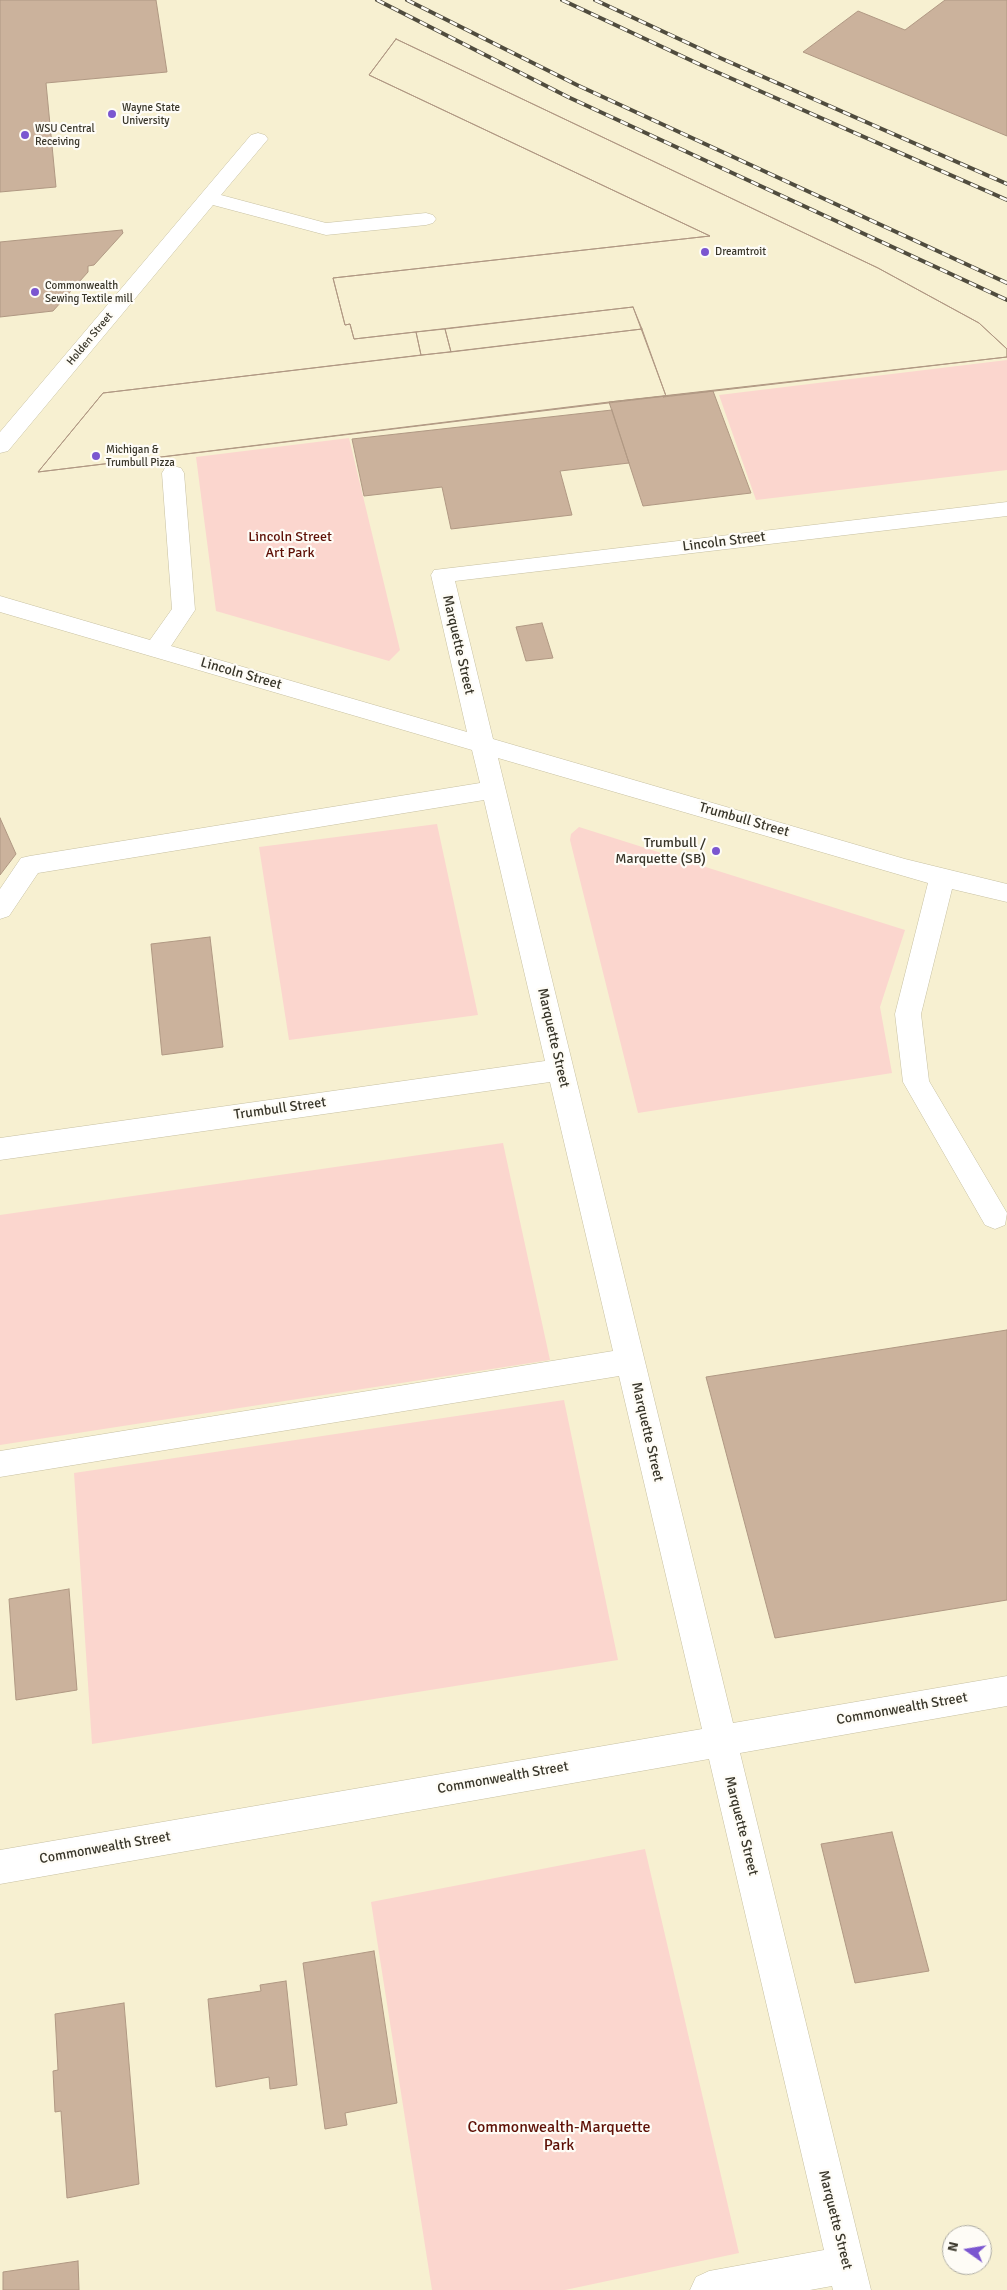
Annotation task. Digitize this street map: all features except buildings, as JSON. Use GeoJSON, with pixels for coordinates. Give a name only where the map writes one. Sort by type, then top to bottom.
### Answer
{"type":"FeatureCollection","features":[{"type":"Feature","properties":{"kind":"street","name":"Holden Street"},"geometry":{"type":"LineString","coordinates":[[0,446],[258,140]]}},
{"type":"Feature","properties":{"kind":"street"},"geometry":{"type":"LineString","coordinates":[[208,198],[326,229],[426,219]]}},
{"type":"Feature","properties":{"kind":"street"},"geometry":{"type":"LineString","coordinates":[[156,650],[184,610],[173,473]]}},
{"type":"Feature","properties":{"kind":"street","name":"Lincoln Street"},"geometry":{"type":"LineString","coordinates":[[442,575],[1007,509]]}},
{"type":"Feature","properties":{"kind":"street","name":"Marquette Street"},"geometry":{"type":"LineString","coordinates":[[442,575],[849,2277]]}},
{"type":"Feature","properties":{"kind":"street","name":"Lincoln Street"},"geometry":{"type":"LineString","coordinates":[[0,604],[482,745]]}},
{"type":"Feature","properties":{"kind":"street","name":"Trumbull Street"},"geometry":{"type":"LineString","coordinates":[[482,745],[942,877],[1007,893]]}},
{"type":"Feature","properties":{"kind":"street"},"geometry":{"type":"LineString","coordinates":[[0,909],[30,865],[493,790]]}},
{"type":"Feature","properties":{"kind":"street"},"geometry":{"type":"LineString","coordinates":[[942,877],[908,1014],[916,1082],[995,1216]]}},
{"type":"Feature","properties":{"kind":"street","name":"Trumbull Street"},"geometry":{"type":"LineString","coordinates":[[0,1149],[560,1070]]}},
{"type":"Feature","properties":{"kind":"street"},"geometry":{"type":"LineString","coordinates":[[0,1464],[630,1361]]}},
{"type":"Feature","properties":{"kind":"street","name":"Commonwealth Street"},"geometry":{"type":"LineString","coordinates":[[0,1867],[1007,1691]]}},
{"type":"Feature","properties":{"kind":"street"},"geometry":{"type":"LineString","coordinates":[[709,2290],[849,2277]]}},
{"type":"Feature","properties":{"kind":"green space"},"geometry":{"type":"Polygon","coordinates":[[[1007,360],[1007,470],[756,500],[719,395],[1007,360]]]}},
{"type":"Feature","properties":{"kind":"green space","name":"Lincoln Street Art Park"},"geometry":{"type":"Polygon","coordinates":[[[349,438],[400,650],[389,661],[216,611],[196,457],[349,438]]]}},
{"type":"Feature","properties":{"kind":"green space"},"geometry":{"type":"Polygon","coordinates":[[[437,824],[478,1015],[289,1040],[259,847],[437,824]]]}},
{"type":"Feature","properties":{"kind":"green space"},"geometry":{"type":"Polygon","coordinates":[[[579,827],[905,930],[880,1007],[892,1073],[638,1113],[570,840],[571,834],[579,827]]]}},
{"type":"Feature","properties":{"kind":"green space"},"geometry":{"type":"Polygon","coordinates":[[[503,1143],[550,1360],[0,1445],[0,1215],[503,1143]]]}},
{"type":"Feature","properties":{"kind":"green space"},"geometry":{"type":"Polygon","coordinates":[[[564,1400],[618,1660],[92,1744],[74,1473],[564,1400]]]}},
{"type":"Feature","properties":{"kind":"green space","name":"Commonwealth-Marquette Park"},"geometry":{"type":"Polygon","coordinates":[[[645,1849],[739,2253],[565,2290],[432,2290],[371,1902],[645,1849]]]}},
{"type":"Feature","properties":{"kind":"railway"},"geometry":{"type":"LineString","coordinates":[[377,0],[568,97],[1007,300]]}},
{"type":"Feature","properties":{"kind":"railway"},"geometry":{"type":"LineString","coordinates":[[407,0],[577,85],[1007,283]]}},
{"type":"Feature","properties":{"kind":"railway"},"geometry":{"type":"LineString","coordinates":[[562,0],[703,66],[1007,200]]}},
{"type":"Feature","properties":{"kind":"railway"},"geometry":{"type":"LineString","coordinates":[[595,0],[718,57],[1007,184]]}},
{"type":"Feature","properties":{"kind":"place","name":"Wayne State University"},"geometry":{"type":"Point","coordinates":[112,114]}},
{"type":"Feature","properties":{"kind":"place","name":"WSU Central Receiving"},"geometry":{"type":"Point","coordinates":[25,135]}},
{"type":"Feature","properties":{"kind":"place","name":"Dreamtroit"},"geometry":{"type":"Point","coordinates":[705,252]}},
{"type":"Feature","properties":{"kind":"place","name":"Commonwealth Sewing Textile mill"},"geometry":{"type":"Point","coordinates":[35,292]}},
{"type":"Feature","properties":{"kind":"place","name":"Michigan & Trumbull Pizza"},"geometry":{"type":"Point","coordinates":[96,456]}},
{"type":"Feature","properties":{"kind":"place","name":"Trumbull / Marquette (SB)"},"geometry":{"type":"Point","coordinates":[716,851]}}]}
